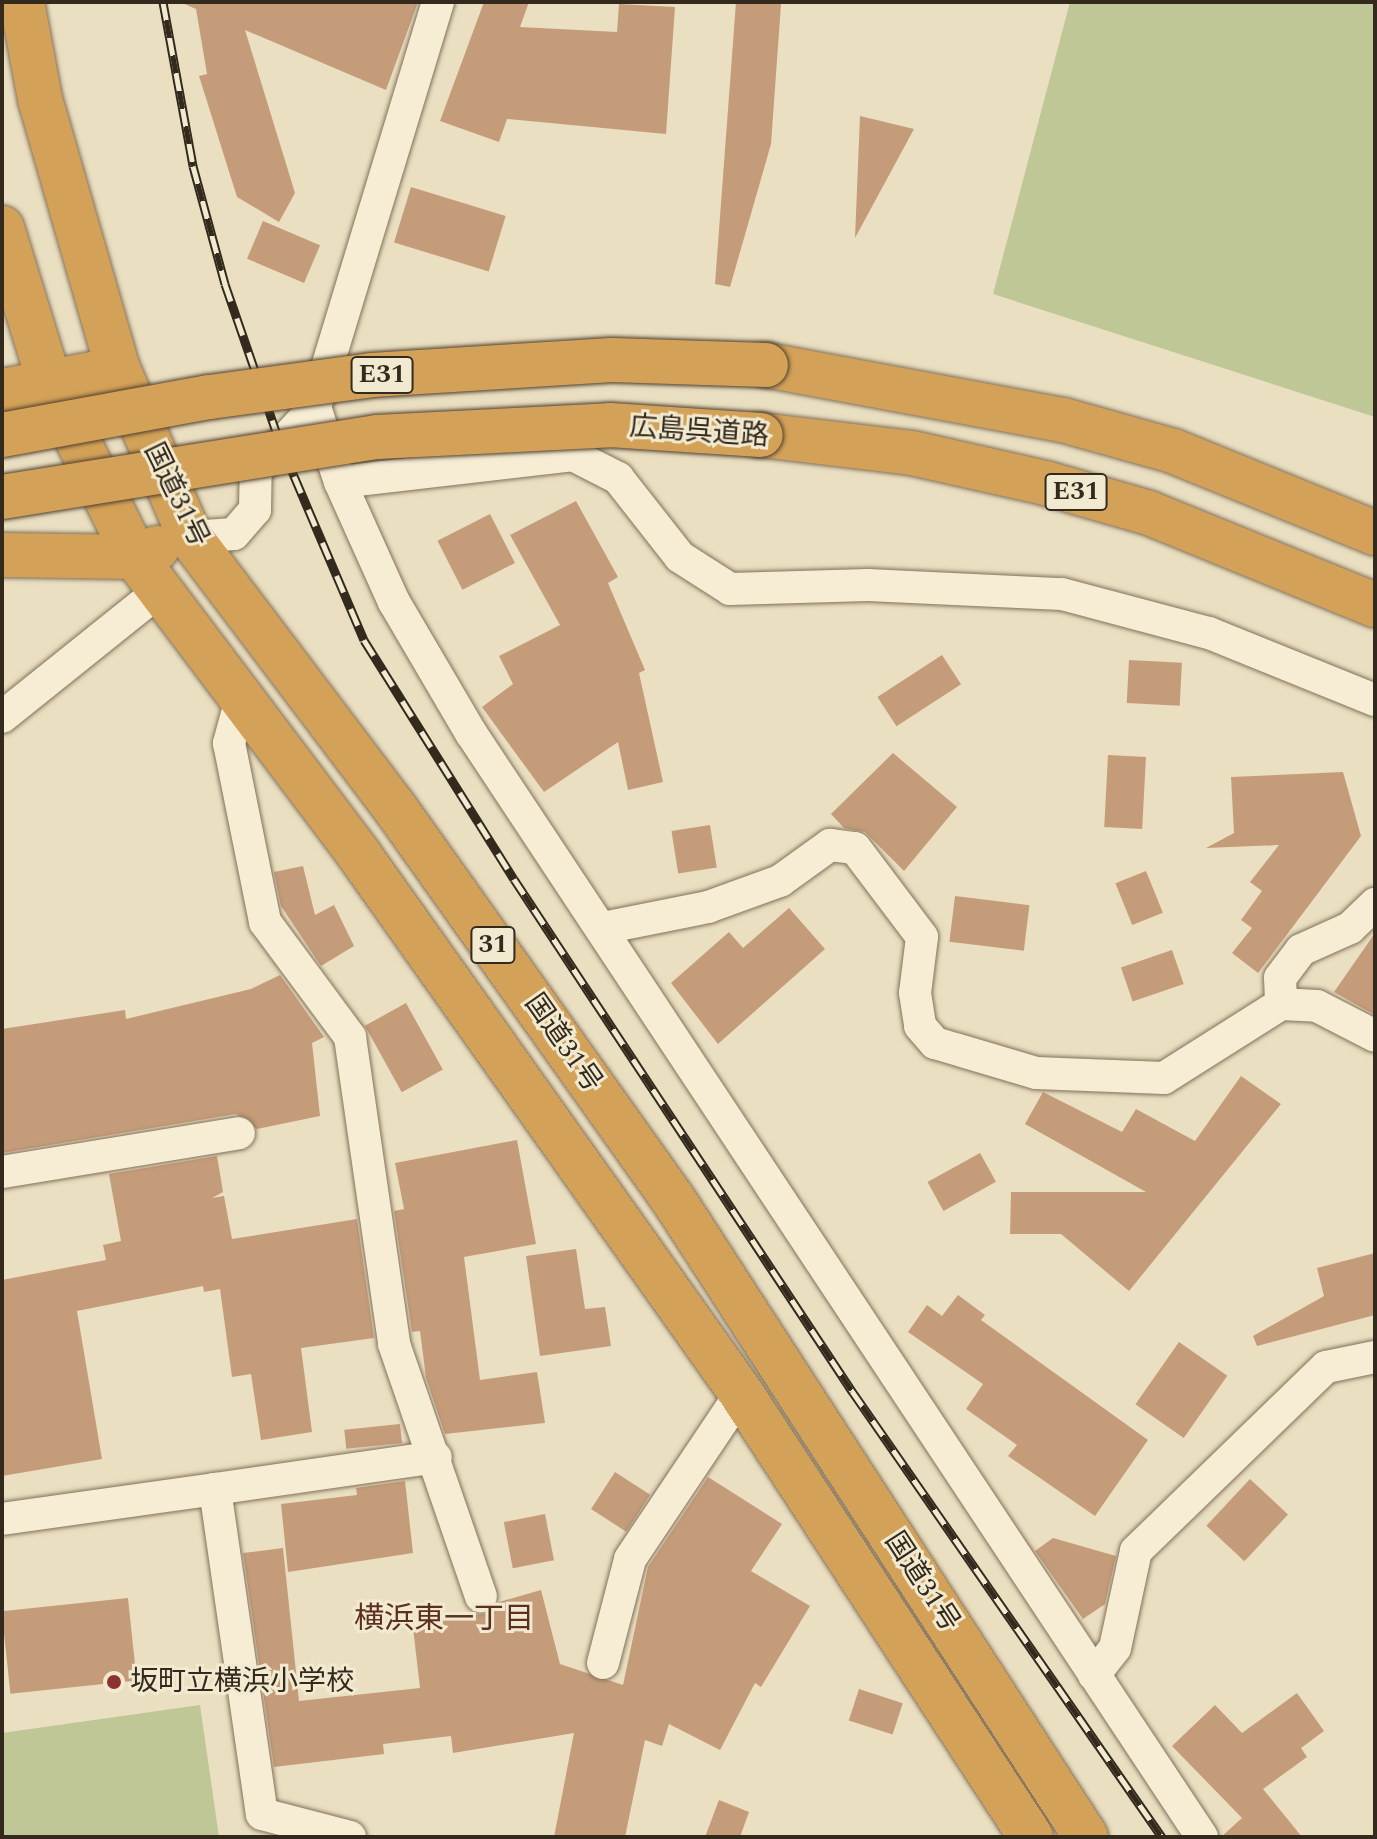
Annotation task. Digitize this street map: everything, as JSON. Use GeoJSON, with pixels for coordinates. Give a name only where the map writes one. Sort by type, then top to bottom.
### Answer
{"type":"FeatureCollection","features":[{"type":"Feature","properties":{"kind":"highway","name":"国道31号"},"geometry":{"type":"LineString","coordinates":[[22,2],[40,99],[118,369],[190,537],[395,808],[673,1199],[1086,1837]]}},
{"type":"Feature","properties":{"kind":"highway","name":"国道31号"},"geometry":{"type":"LineString","coordinates":[[4,242],[50,384],[147,574],[360,856],[741,1393],[1031,1837]]}},
{"type":"Feature","properties":{"kind":"highway","name":"E31"},"geometry":{"type":"LineString","coordinates":[[2,435],[210,397],[372,375],[612,360],[766,365],[923,390],[1077,424],[1173,451],[1375,533]]}},
{"type":"Feature","properties":{"kind":"highway"},"geometry":{"type":"LineString","coordinates":[[2,391],[118,369]]}},
{"type":"Feature","properties":{"kind":"highway","name":"広島呉道路"},"geometry":{"type":"LineString","coordinates":[[2,497],[377,437],[610,425],[761,435],[912,453],[1045,483],[1162,518],[1375,605]]}},
{"type":"Feature","properties":{"kind":"highway"},"geometry":{"type":"LineString","coordinates":[[2,555],[147,574],[190,537]]}},
{"type":"Feature","properties":{"kind":"street"},"geometry":{"type":"LineString","coordinates":[[190,537],[234,534],[255,510],[256,471],[315,407],[438,2]]}},
{"type":"Feature","properties":{"kind":"street"},"geometry":{"type":"LineString","coordinates":[[315,407],[340,482],[394,602],[471,733],[603,928],[1202,1837]]}},
{"type":"Feature","properties":{"kind":"street"},"geometry":{"type":"LineString","coordinates":[[340,482],[573,455],[618,478],[680,557],[730,589],[868,585],[1062,594],[1209,633],[1375,700]]}},
{"type":"Feature","properties":{"kind":"street"},"geometry":{"type":"LineString","coordinates":[[2,717],[147,574]]}},
{"type":"Feature","properties":{"kind":"street"},"geometry":{"type":"LineString","coordinates":[[241,699],[229,743],[265,922],[350,1037],[394,1344],[436,1457],[481,1596]]}},
{"type":"Feature","properties":{"kind":"street"},"geometry":{"type":"LineString","coordinates":[[603,928],[708,907],[780,881],[830,845],[855,848],[922,937],[915,993],[920,1026],[935,1043],[1036,1073],[1164,1078],[1281,1004],[1317,1006],[1375,1036]]}},
{"type":"Feature","properties":{"kind":"street"},"geometry":{"type":"LineString","coordinates":[[1281,1004],[1280,978],[1301,950],[1350,928],[1375,904]]}},
{"type":"Feature","properties":{"kind":"street"},"geometry":{"type":"LineString","coordinates":[[2,1172],[239,1133]]}},
{"type":"Feature","properties":{"kind":"street"},"geometry":{"type":"LineString","coordinates":[[1094,1675],[1115,1648],[1136,1551],[1326,1367],[1375,1357]]}},
{"type":"Feature","properties":{"kind":"street"},"geometry":{"type":"LineString","coordinates":[[603,1663],[630,1559],[741,1393]]}},
{"type":"Feature","properties":{"kind":"street"},"geometry":{"type":"LineString","coordinates":[[2,1519],[436,1457]]}},
{"type":"Feature","properties":{"kind":"street"},"geometry":{"type":"LineString","coordinates":[[215,1489],[262,1814],[350,1837]]}},
{"type":"Feature","properties":{"kind":"green space"},"geometry":{"type":"Polygon","coordinates":[[[1070,2],[1375,2],[1375,417],[993,294],[1070,2]]]}},
{"type":"Feature","properties":{"kind":"green space"},"geometry":{"type":"Polygon","coordinates":[[[200,1705],[219,1837],[2,1837],[2,1733],[200,1705]]]}},
{"type":"Feature","properties":{"kind":"building"},"geometry":{"type":"Polygon","coordinates":[[[180,2],[418,2],[386,90],[245,30],[295,193],[279,222],[237,197],[199,76],[207,74],[196,9],[180,2]]]}},
{"type":"Feature","properties":{"kind":"building"},"geometry":{"type":"Polygon","coordinates":[[[484,2],[529,2],[520,27],[617,32],[619,4],[675,7],[666,134],[507,119],[499,142],[440,121],[484,2]]]}},
{"type":"Feature","properties":{"kind":"building"},"geometry":{"type":"Polygon","coordinates":[[[736,2],[781,4],[771,144],[730,287],[715,284],[736,2]]]}},
{"type":"Feature","properties":{"kind":"building"},"geometry":{"type":"Polygon","coordinates":[[[860,116],[914,129],[855,238],[860,116]]]}},
{"type":"Feature","properties":{"kind":"building"},"geometry":{"type":"Polygon","coordinates":[[[411,187],[506,216],[489,271],[394,242],[411,187]]]}},
{"type":"Feature","properties":{"kind":"building"},"geometry":{"type":"Polygon","coordinates":[[[263,221],[320,245],[304,283],[247,259],[263,221]]]}},
{"type":"Feature","properties":{"kind":"building"},"geometry":{"type":"Polygon","coordinates":[[[576,501],[618,577],[608,583],[645,670],[639,673],[663,782],[628,790],[618,742],[544,792],[482,707],[513,684],[499,656],[560,625],[510,535],[576,501]]]}},
{"type":"Feature","properties":{"kind":"building"},"geometry":{"type":"Polygon","coordinates":[[[490,514],[515,563],[462,590],[437,541],[490,514]]]}},
{"type":"Feature","properties":{"kind":"building"},"geometry":{"type":"Polygon","coordinates":[[[942,655],[961,684],[896,726],[877,697],[942,655]]]}},
{"type":"Feature","properties":{"kind":"building"},"geometry":{"type":"Polygon","coordinates":[[[1129,660],[1182,663],[1180,706],[1127,703],[1129,660]]]}},
{"type":"Feature","properties":{"kind":"building"},"geometry":{"type":"Polygon","coordinates":[[[893,753],[957,807],[904,871],[865,832],[844,828],[831,814],[893,753]]]}},
{"type":"Feature","properties":{"kind":"building"},"geometry":{"type":"Polygon","coordinates":[[[1108,755],[1146,757],[1142,829],[1104,827],[1108,755]]]}},
{"type":"Feature","properties":{"kind":"building"},"geometry":{"type":"Polygon","coordinates":[[[1343,772],[1361,836],[1258,973],[1232,953],[1252,928],[1241,920],[1262,891],[1250,882],[1279,845],[1206,848],[1234,833],[1231,777],[1343,772]]]}},
{"type":"Feature","properties":{"kind":"building"},"geometry":{"type":"Polygon","coordinates":[[[710,825],[717,867],[678,874],[671,831],[710,825]]]}},
{"type":"Feature","properties":{"kind":"building"},"geometry":{"type":"Polygon","coordinates":[[[303,866],[315,915],[334,905],[354,946],[321,966],[281,906],[274,872],[303,866]]]}},
{"type":"Feature","properties":{"kind":"building"},"geometry":{"type":"Polygon","coordinates":[[[1146,871],[1163,913],[1132,925],[1115,883],[1146,871]]]}},
{"type":"Feature","properties":{"kind":"building"},"geometry":{"type":"Polygon","coordinates":[[[955,896],[1029,905],[1024,951],[949,942],[955,896]]]}},
{"type":"Feature","properties":{"kind":"building"},"geometry":{"type":"Polygon","coordinates":[[[789,908],[825,949],[718,1044],[671,983],[729,932],[743,948],[789,908]]]}},
{"type":"Feature","properties":{"kind":"building"},"geometry":{"type":"Polygon","coordinates":[[[1375,933],[1375,1015],[1334,992],[1375,933]]]}},
{"type":"Feature","properties":{"kind":"building"},"geometry":{"type":"Polygon","coordinates":[[[1172,950],[1184,984],[1133,1002],[1121,968],[1172,950]]]}},
{"type":"Feature","properties":{"kind":"building"},"geometry":{"type":"Polygon","coordinates":[[[280,975],[324,1037],[312,1043],[320,1116],[257,1129],[236,1114],[2,1153],[2,1029],[125,1010],[126,1019],[251,989],[280,975]]]}},
{"type":"Feature","properties":{"kind":"building"},"geometry":{"type":"Polygon","coordinates":[[[406,1003],[443,1069],[402,1092],[365,1026],[406,1003]]]}},
{"type":"Feature","properties":{"kind":"building"},"geometry":{"type":"Polygon","coordinates":[[[1241,1076],[1281,1104],[1129,1291],[1061,1234],[1010,1234],[1011,1192],[1146,1192],[1025,1124],[1043,1092],[1122,1132],[1136,1109],[1195,1141],[1241,1076]]]}},
{"type":"Feature","properties":{"kind":"building"},"geometry":{"type":"Polygon","coordinates":[[[517,1140],[536,1244],[464,1257],[480,1380],[537,1372],[545,1423],[445,1434],[426,1378],[420,1331],[412,1332],[394,1211],[404,1209],[395,1163],[517,1140]]]}},
{"type":"Feature","properties":{"kind":"building"},"geometry":{"type":"Polygon","coordinates":[[[980,1153],[996,1182],[944,1211],[928,1182],[980,1153]]]}},
{"type":"Feature","properties":{"kind":"building"},"geometry":{"type":"Polygon","coordinates":[[[217,1156],[223,1192],[212,1198],[224,1196],[232,1239],[357,1219],[374,1338],[301,1348],[312,1432],[261,1440],[251,1374],[232,1377],[220,1289],[204,1292],[203,1286],[77,1311],[102,1459],[2,1476],[2,1280],[106,1260],[103,1245],[121,1241],[109,1174],[217,1156]]]}},
{"type":"Feature","properties":{"kind":"building"},"geometry":{"type":"Polygon","coordinates":[[[576,1249],[585,1309],[605,1307],[611,1346],[540,1356],[526,1256],[576,1249]]]}},
{"type":"Feature","properties":{"kind":"building"},"geometry":{"type":"Polygon","coordinates":[[[1375,1253],[1375,1315],[1257,1346],[1253,1336],[1324,1296],[1317,1268],[1375,1253]]]}},
{"type":"Feature","properties":{"kind":"building"},"geometry":{"type":"Polygon","coordinates":[[[958,1295],[985,1315],[981,1320],[1148,1440],[1095,1516],[1008,1456],[1017,1445],[966,1409],[983,1384],[908,1332],[927,1305],[942,1316],[958,1295]]]}},
{"type":"Feature","properties":{"kind":"building"},"geometry":{"type":"Polygon","coordinates":[[[1179,1342],[1227,1376],[1184,1438],[1135,1404],[1179,1342]]]}},
{"type":"Feature","properties":{"kind":"building"},"geometry":{"type":"Polygon","coordinates":[[[400,1424],[402,1443],[346,1449],[344,1430],[400,1424]]]}},
{"type":"Feature","properties":{"kind":"building"},"geometry":{"type":"Polygon","coordinates":[[[615,1472],[650,1495],[626,1532],[591,1509],[615,1472]]]}},
{"type":"Feature","properties":{"kind":"building"},"geometry":{"type":"Polygon","coordinates":[[[708,1477],[782,1524],[751,1571],[810,1606],[761,1687],[755,1683],[720,1750],[669,1724],[662,1746],[645,1740],[625,1837],[554,1837],[574,1733],[453,1753],[451,1736],[383,1744],[384,1754],[274,1767],[243,1553],[283,1548],[299,1701],[420,1688],[412,1619],[486,1614],[500,1609],[499,1602],[541,1590],[560,1664],[623,1685],[648,1567],[708,1477]]]}},
{"type":"Feature","properties":{"kind":"building"},"geometry":{"type":"Polygon","coordinates":[[[1250,1479],[1288,1514],[1244,1561],[1206,1526],[1250,1479]]]}},
{"type":"Feature","properties":{"kind":"building"},"geometry":{"type":"Polygon","coordinates":[[[405,1481],[413,1553],[288,1572],[281,1504],[357,1495],[356,1488],[405,1481]]]}},
{"type":"Feature","properties":{"kind":"building"},"geometry":{"type":"Polygon","coordinates":[[[545,1514],[554,1560],[513,1568],[504,1522],[545,1514]]]}},
{"type":"Feature","properties":{"kind":"building"},"geometry":{"type":"Polygon","coordinates":[[[1053,1538],[1116,1556],[1105,1604],[1083,1619],[1035,1551],[1053,1538]]]}},
{"type":"Feature","properties":{"kind":"building"},"geometry":{"type":"Polygon","coordinates":[[[128,1598],[137,1681],[10,1694],[2,1611],[128,1598]]]}},
{"type":"Feature","properties":{"kind":"building"},"geometry":{"type":"Polygon","coordinates":[[[859,1689],[903,1703],[893,1735],[849,1720],[859,1689]]]}},
{"type":"Feature","properties":{"kind":"building"},"geometry":{"type":"Polygon","coordinates":[[[1297,1693],[1324,1731],[1301,1748],[1307,1757],[1263,1789],[1302,1837],[1221,1837],[1242,1818],[1172,1746],[1215,1705],[1242,1733],[1297,1693]]]}},
{"type":"Feature","properties":{"kind":"building"},"geometry":{"type":"Polygon","coordinates":[[[719,1800],[749,1812],[740,1837],[705,1837],[719,1800]]]}},
{"type":"Feature","properties":{"kind":"railway"},"geometry":{"type":"LineString","coordinates":[[163,2],[193,166],[225,284],[280,443],[364,640],[514,879],[852,1391],[1162,1837]]}},
{"type":"Feature","properties":{"kind":"place","name":"坂町立横浜小学校"},"geometry":{"type":"Point","coordinates":[114,1682]}},
{"type":"Feature","properties":{"kind":"district","name":"横浜東一丁目"},"geometry":{"type":"Point","coordinates":[444,1619]}}]}
